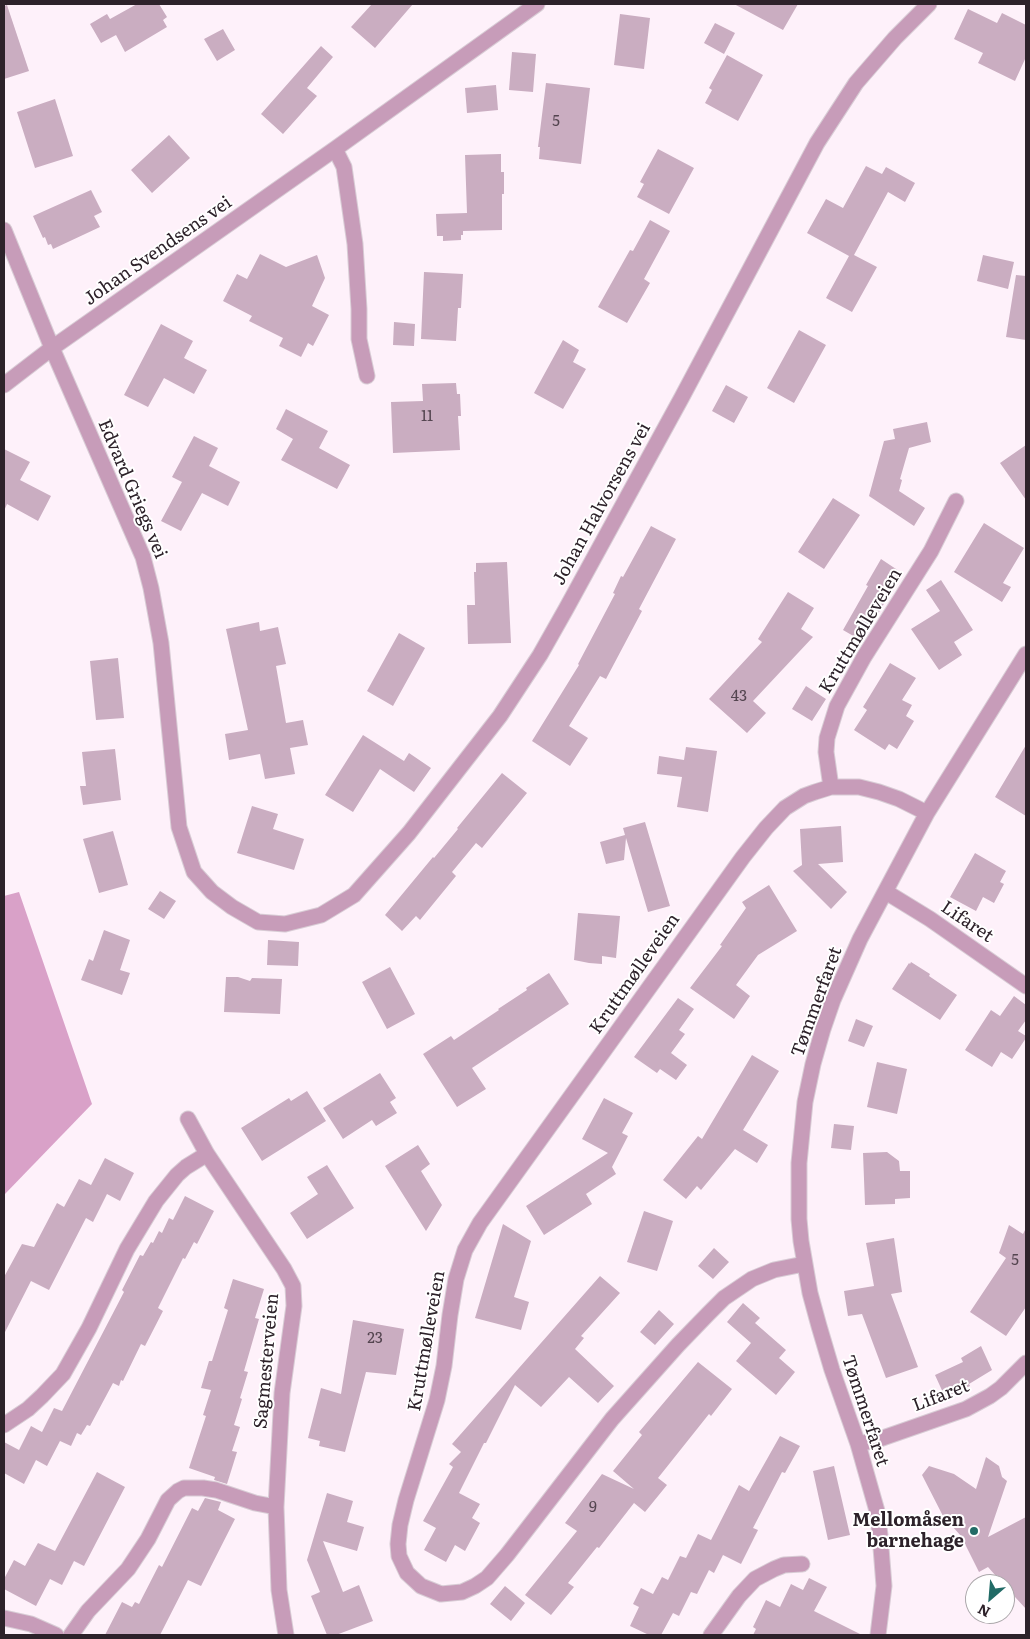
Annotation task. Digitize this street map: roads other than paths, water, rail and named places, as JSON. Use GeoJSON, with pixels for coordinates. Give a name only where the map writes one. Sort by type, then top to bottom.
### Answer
{"type":"FeatureCollection","features":[{"type":"Feature","properties":{"kind":"street","name":"Johan Svendsens vei"},"geometry":{"type":"LineString","coordinates":[[4,385],[52,348],[537,4]]}},
{"type":"Feature","properties":{"kind":"street","name":"Johan Halvorsens vei"},"geometry":{"type":"LineString","coordinates":[[232,906],[258,922],[285,924],[321,915],[354,895],[409,833],[500,716],[540,655],[566,609],[682,397],[817,143],[856,83],[922,6]]}},
{"type":"Feature","properties":{"kind":"street"},"geometry":{"type":"LineString","coordinates":[[335,149],[344,167],[355,244],[360,309],[359,339],[366,376]]}},
{"type":"Feature","properties":{"kind":"street","name":"Edvard Griegs vei"},"geometry":{"type":"LineString","coordinates":[[4,230],[52,348],[143,556],[161,643],[179,827],[194,872],[212,892],[232,906]]}},
{"type":"Feature","properties":{"kind":"street","name":"Kruttmølleveien"},"geometry":{"type":"LineString","coordinates":[[832,787],[826,752],[827,738],[837,706],[864,657],[931,551],[956,501]]}},
{"type":"Feature","properties":{"kind":"street","name":"Tømmerfaret"},"geometry":{"type":"LineString","coordinates":[[878,1635],[884,1586],[880,1534],[876,1511],[858,1444],[821,1335],[804,1264],[799,1219],[799,1164],[805,1102],[823,1029],[860,939],[927,813],[1026,654]]}},
{"type":"Feature","properties":{"kind":"street","name":"Kruttmølleveien"},"geometry":{"type":"LineString","coordinates":[[804,1264],[774,1270],[752,1279],[724,1298],[678,1345],[598,1436],[507,1555],[487,1578],[462,1592],[441,1594],[421,1586],[406,1573],[399,1556],[398,1536],[406,1500],[438,1400],[456,1279],[465,1250],[490,1209],[743,857],[786,808],[804,796],[832,787],[859,787],[899,799],[927,813]]}},
{"type":"Feature","properties":{"kind":"street","name":"Lifaret"},"geometry":{"type":"LineString","coordinates":[[886,892],[930,919],[1026,986]]}},
{"type":"Feature","properties":{"kind":"street","name":"Sagmesterveien"},"geometry":{"type":"LineString","coordinates":[[188,1119],[206,1154],[284,1269],[293,1286],[294,1306],[282,1393],[276,1507],[279,1590],[286,1635]]}},
{"type":"Feature","properties":{"kind":"street"},"geometry":{"type":"LineString","coordinates":[[4,1425],[28,1409],[63,1374],[89,1328],[127,1249],[156,1201],[186,1167],[206,1154]]}},
{"type":"Feature","properties":{"kind":"street","name":"Lifaret"},"geometry":{"type":"LineString","coordinates":[[858,1444],[877,1440],[966,1409],[1001,1388],[1026,1363]]}},
{"type":"Feature","properties":{"kind":"street"},"geometry":{"type":"LineString","coordinates":[[70,1635],[88,1611],[128,1569],[148,1539],[168,1500],[178,1491],[184,1488],[216,1490],[276,1507]]}},
{"type":"Feature","properties":{"kind":"street"},"geometry":{"type":"LineString","coordinates":[[711,1635],[739,1596],[755,1579],[779,1567],[802,1564]]}},
{"type":"Feature","properties":{"kind":"street"},"geometry":{"type":"LineString","coordinates":[[4,1618],[36,1626],[56,1635]]}},
{"type":"Feature","properties":{"kind":"place","name":"Mellomåsen barnehage"},"geometry":{"type":"Point","coordinates":[974,1531]}}]}
